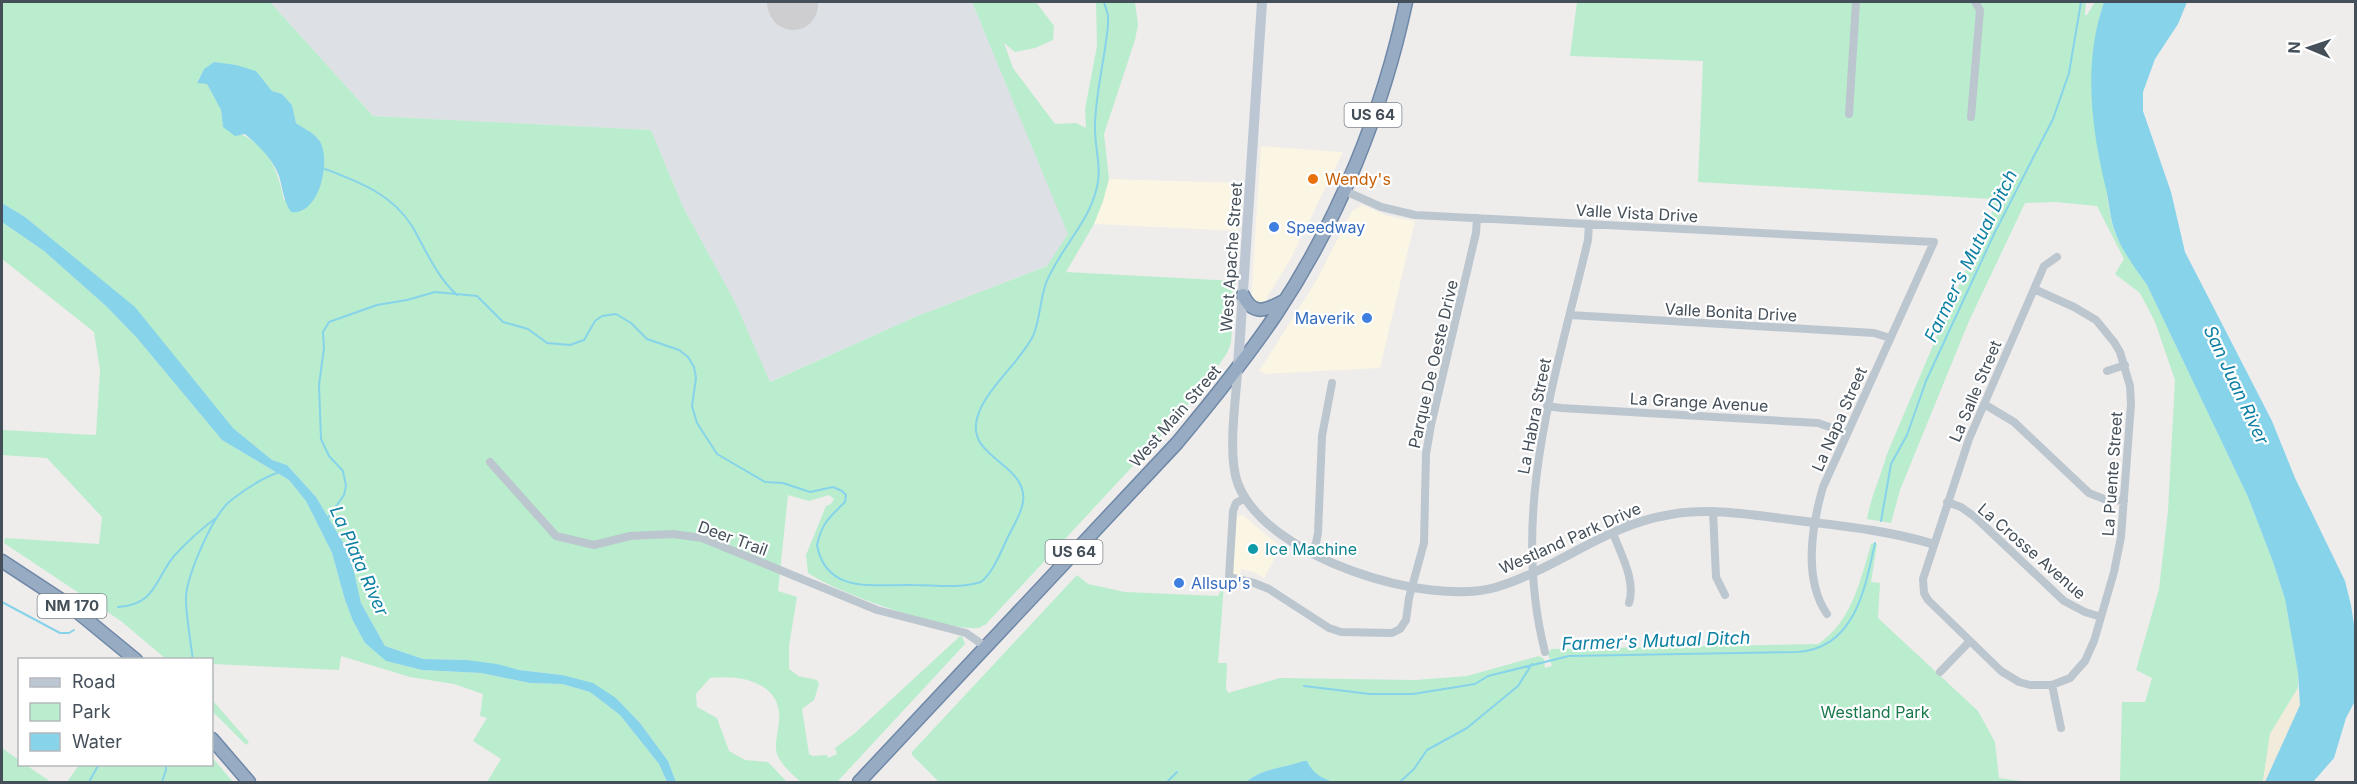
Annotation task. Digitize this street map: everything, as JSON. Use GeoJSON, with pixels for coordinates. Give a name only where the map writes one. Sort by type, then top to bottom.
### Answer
{"type":"FeatureCollection","features":[{"type":"Feature","properties":{"kind":"highway","name":"West Main Street"},"geometry":{"type":"LineString","coordinates":[[860,783],[1177,443],[1238,367],[1285,300],[1314,249],[1343,190],[1379,100],[1406,2]]}},
{"type":"Feature","properties":{"kind":"highway"},"geometry":{"type":"LineString","coordinates":[[1243,295],[1251,307],[1260,309],[1269,308],[1285,300]]}},
{"type":"Feature","properties":{"kind":"highway","name":"NM 170"},"geometry":{"type":"LineString","coordinates":[[2,561],[69,605],[134,658]]}},
{"type":"Feature","properties":{"kind":"highway"},"geometry":{"type":"LineString","coordinates":[[213,740],[249,783]]}},
{"type":"Feature","properties":{"kind":"main road","name":"West Apache Street"},"geometry":{"type":"LineString","coordinates":[[1238,367],[1262,2]]}},
{"type":"Feature","properties":{"kind":"street"},"geometry":{"type":"LineString","coordinates":[[1849,114],[1856,2]]}},
{"type":"Feature","properties":{"kind":"street"},"geometry":{"type":"LineString","coordinates":[[1971,117],[1980,10],[1975,2]]}},
{"type":"Feature","properties":{"kind":"street","name":"Valle Vista Drive"},"geometry":{"type":"LineString","coordinates":[[1343,190],[1397,212],[1415,215],[1934,243]]}},
{"type":"Feature","properties":{"kind":"street","name":"Parque De Oeste Drive"},"geometry":{"type":"LineString","coordinates":[[1412,587],[1424,543],[1425,454],[1478,218]]}},
{"type":"Feature","properties":{"kind":"street","name":"La Habra Street"},"geometry":{"type":"LineString","coordinates":[[1545,652],[1536,614],[1532,573],[1535,472],[1547,406],[1588,240],[1589,224]]}},
{"type":"Feature","properties":{"kind":"street","name":"La Napa Street"},"geometry":{"type":"LineString","coordinates":[[1827,614],[1821,605],[1815,581],[1813,540],[1823,487],[1934,243]]}},
{"type":"Feature","properties":{"kind":"street","name":"La Salle Street"},"geometry":{"type":"LineString","coordinates":[[1970,641],[1924,593],[1923,579],[1969,439],[2044,266],[2057,257]]}},
{"type":"Feature","properties":{"kind":"street","name":"La Puente Street"},"geometry":{"type":"LineString","coordinates":[[2034,289],[2096,320],[2114,342],[2125,365],[2131,396],[2119,552],[2101,617],[2085,661],[2070,678],[2052,685]]}},
{"type":"Feature","properties":{"kind":"street","name":"Valle Bonita Drive"},"geometry":{"type":"LineString","coordinates":[[1570,315],[1874,333],[1890,338]]}},
{"type":"Feature","properties":{"kind":"street"},"geometry":{"type":"LineString","coordinates":[[2107,371],[2125,365]]}},
{"type":"Feature","properties":{"kind":"street","name":"West Apache Street"},"geometry":{"type":"LineString","coordinates":[[1238,367],[1233,463],[1237,482],[1245,498]]}},
{"type":"Feature","properties":{"kind":"street"},"geometry":{"type":"LineString","coordinates":[[1311,553],[1318,533],[1322,436],[1332,383]]}},
{"type":"Feature","properties":{"kind":"street"},"geometry":{"type":"LineString","coordinates":[[1984,404],[2014,422],[2089,493],[2104,499],[2124,501]]}},
{"type":"Feature","properties":{"kind":"street","name":"La Grange Avenue"},"geometry":{"type":"LineString","coordinates":[[1547,406],[1818,423],[1847,433]]}},
{"type":"Feature","properties":{"kind":"street","name":"Deer Trail"},"geometry":{"type":"LineString","coordinates":[[490,462],[556,536],[594,545],[630,536],[673,534],[702,538],[877,610],[966,633],[986,647]]}},
{"type":"Feature","properties":{"kind":"street"},"geometry":{"type":"LineString","coordinates":[[1245,498],[1236,503],[1233,511],[1229,577],[1269,589],[1329,628],[1341,632],[1392,633],[1401,629],[1406,621],[1412,587]]}},
{"type":"Feature","properties":{"kind":"street","name":"Westland Park Drive"},"geometry":{"type":"LineString","coordinates":[[1245,498],[1272,527],[1311,553],[1350,571],[1412,587],[1454,593],[1498,587],[1629,526],[1666,515],[1713,511],[1882,530],[1933,544]]}},
{"type":"Feature","properties":{"kind":"street","name":"La Crosse Avenue"},"geometry":{"type":"LineString","coordinates":[[1947,502],[1975,517],[2064,601],[2101,617]]}},
{"type":"Feature","properties":{"kind":"street"},"geometry":{"type":"LineString","coordinates":[[1713,511],[1716,577],[1725,595]]}},
{"type":"Feature","properties":{"kind":"street"},"geometry":{"type":"LineString","coordinates":[[1623,514],[1629,526]]}},
{"type":"Feature","properties":{"kind":"street"},"geometry":{"type":"LineString","coordinates":[[1613,533],[1631,583],[1632,595],[1629,603]]}},
{"type":"Feature","properties":{"kind":"street"},"geometry":{"type":"LineString","coordinates":[[1940,672],[1970,641],[2012,678],[2030,685],[2052,685],[2061,728]]}},
{"type":"Feature","properties":{"kind":"shaded area"},"geometry":{"type":"Polygon","coordinates":[[[270,2],[972,2],[1077,254],[915,317],[769,382],[735,302],[683,207],[651,130],[373,116],[270,2]]]}},
{"type":"Feature","properties":{"kind":"shaded area"},"geometry":{"type":"Polygon","coordinates":[[[1261,146],[1343,152],[1290,260],[1265,301],[1259,305],[1251,300],[1261,146]]]}},
{"type":"Feature","properties":{"kind":"shaded area"},"geometry":{"type":"Polygon","coordinates":[[[1109,179],[1241,183],[1238,231],[1094,224],[1109,179]]]}},
{"type":"Feature","properties":{"kind":"shaded area"},"geometry":{"type":"Polygon","coordinates":[[[1362,205],[1388,216],[1415,221],[1380,368],[1267,374],[1259,371],[1315,283],[1352,211],[1362,205]]]}},
{"type":"Feature","properties":{"kind":"shaded area"},"geometry":{"type":"Polygon","coordinates":[[[1243,515],[1281,547],[1264,578],[1254,572],[1241,569],[1240,576],[1235,576],[1233,573],[1236,521],[1238,516],[1243,515]]]}},
{"type":"Feature","properties":{"kind":"green space"},"geometry":{"type":"Polygon","coordinates":[[[2,2],[270,2],[373,116],[651,130],[683,207],[735,302],[770,382],[915,317],[1047,266],[1068,234],[972,2],[1036,2],[1054,26],[1053,40],[1035,48],[1015,52],[1004,43],[1013,68],[1055,124],[1076,123],[1086,128],[1085,109],[1097,46],[1096,2],[1135,2],[1138,25],[1135,40],[1104,134],[1109,179],[1094,224],[1066,272],[1235,281],[1231,343],[1227,353],[1207,382],[1170,426],[986,624],[979,628],[942,623],[892,609],[842,590],[808,573],[806,555],[826,506],[834,499],[829,495],[809,501],[788,495],[778,591],[797,597],[789,646],[789,669],[798,676],[817,680],[819,684],[814,700],[802,709],[809,754],[827,755],[828,758],[837,754],[835,748],[855,733],[959,637],[962,636],[965,644],[837,782],[801,782],[781,762],[776,746],[778,709],[774,698],[767,690],[747,680],[710,678],[696,694],[697,707],[717,718],[729,751],[745,760],[768,762],[787,782],[676,782],[668,761],[640,723],[616,698],[562,675],[467,660],[423,659],[385,646],[361,603],[350,554],[316,497],[287,465],[272,460],[233,428],[134,307],[25,217],[2,203],[2,2]],[[214,62],[204,69],[197,82],[207,84],[221,110],[223,127],[249,138],[266,154],[277,174],[284,201],[319,139],[296,123],[292,105],[282,94],[272,91],[256,71],[214,62]]]}},
{"type":"Feature","properties":{"kind":"green space"},"geometry":{"type":"Polygon","coordinates":[[[1577,2],[2086,2],[2085,15],[2087,15],[2095,2],[2104,2],[2095,42],[2093,81],[2107,195],[2114,230],[2125,252],[2147,285],[2248,497],[2285,599],[2298,673],[2298,688],[2270,734],[2263,782],[2120,782],[2122,702],[2145,702],[2152,678],[2136,670],[2159,589],[2168,511],[2175,380],[2155,322],[2140,293],[2115,274],[2124,259],[2097,206],[2056,202],[2025,203],[1969,321],[1900,490],[1891,523],[1867,519],[1887,454],[1993,210],[1993,199],[1698,182],[1703,61],[1570,56],[1577,2]]]}},
{"type":"Feature","properties":{"kind":"green space"},"geometry":{"type":"Polygon","coordinates":[[[2,222],[44,251],[106,306],[137,338],[222,440],[289,480],[306,501],[332,553],[353,621],[365,643],[386,661],[422,670],[481,673],[530,683],[562,684],[590,692],[620,715],[659,764],[667,782],[487,782],[501,759],[473,741],[487,718],[480,716],[483,694],[454,684],[410,677],[341,656],[339,670],[213,664],[213,658],[165,658],[121,621],[4,543],[5,538],[99,544],[102,517],[47,458],[2,455],[2,430],[96,435],[100,370],[94,332],[2,259],[2,222]]]}},
{"type":"Feature","properties":{"kind":"green space","name":"Westland Park"},"geometry":{"type":"Polygon","coordinates":[[[1871,544],[1877,544],[1871,582],[1880,583],[1878,618],[1978,711],[1995,742],[1999,778],[2029,782],[1334,782],[1321,778],[1303,761],[1267,771],[1246,782],[939,782],[912,755],[912,752],[1077,575],[1088,584],[1125,592],[1218,596],[1224,584],[1218,663],[1227,663],[1226,688],[1228,693],[1280,678],[1415,680],[1467,676],[1539,656],[1544,659],[1545,668],[1552,666],[1548,654],[1551,649],[1818,644],[1839,624],[1847,612],[1859,585],[1871,544]]]}},
{"type":"Feature","properties":{"kind":"green space"},"geometry":{"type":"Polygon","coordinates":[[[213,664],[214,702],[249,742],[246,745],[213,712],[213,664]]]}},
{"type":"Feature","properties":{"kind":"green space"},"geometry":{"type":"Polygon","coordinates":[[[2,748],[18,759],[18,766],[27,766],[51,782],[2,782],[2,748]]]}},
{"type":"Feature","properties":{"kind":"green space"},"geometry":{"type":"Polygon","coordinates":[[[213,758],[233,782],[67,782],[78,766],[213,766],[213,758]]]}},
{"type":"Feature","properties":{"kind":"sand"},"geometry":{"type":"Polygon","coordinates":[[[2298,688],[2300,705],[2265,782],[2263,782],[2270,734],[2298,688]]]}},
{"type":"Feature","properties":{"kind":"water","name":"San Juan River"},"geometry":{"type":"Polygon","coordinates":[[[2104,2],[2187,2],[2178,24],[2155,59],[2143,92],[2143,111],[2171,192],[2185,252],[2272,421],[2295,478],[2345,581],[2356,638],[2355,701],[2346,718],[2334,758],[2313,782],[2265,782],[2300,705],[2298,673],[2285,599],[2248,497],[2147,285],[2124,251],[2113,224],[2096,142],[2091,72],[2097,25],[2104,2]]]}},
{"type":"Feature","properties":{"kind":"water"},"geometry":{"type":"Polygon","coordinates":[[[214,62],[256,71],[272,91],[282,94],[292,105],[296,123],[319,140],[323,148],[324,159],[321,184],[316,196],[301,211],[291,212],[288,208],[279,176],[269,158],[245,134],[235,136],[223,127],[221,110],[207,84],[197,83],[204,69],[214,62]]]}},
{"type":"Feature","properties":{"kind":"water"},"geometry":{"type":"Polygon","coordinates":[[[2,203],[25,217],[135,307],[233,428],[272,460],[287,465],[316,497],[350,554],[361,603],[385,646],[423,659],[467,660],[497,664],[519,670],[562,675],[593,683],[616,698],[640,723],[668,761],[676,782],[667,782],[659,764],[620,715],[590,692],[562,684],[530,683],[481,673],[422,670],[386,661],[365,643],[345,600],[332,553],[306,501],[289,480],[222,440],[137,338],[106,306],[44,251],[2,222],[2,203]]]}},
{"type":"Feature","properties":{"kind":"water"},"geometry":{"type":"Polygon","coordinates":[[[1307,761],[1318,775],[1334,782],[1246,782],[1267,771],[1307,761]]]}},
{"type":"Feature","properties":{"kind":"waterway","name":"La Plata River"},"geometry":{"type":"LineString","coordinates":[[327,519],[344,495],[346,486],[343,471],[329,456],[321,439],[319,385],[324,348],[323,332],[329,322],[377,305],[435,292],[477,296],[503,322],[528,329],[547,343],[570,345],[584,340],[595,321],[602,316],[616,314],[631,323],[647,339],[679,350],[688,357],[694,367],[696,378],[692,406],[697,423],[717,454],[765,482],[783,483],[810,492],[833,487],[846,495],[845,502],[824,525],[817,545],[822,561],[830,572],[841,579],[868,585],[955,586],[981,582],[996,562],[1023,502],[1022,489],[1017,479],[982,446],[977,436],[976,424],[984,401],[1033,336],[1046,283],[1087,213],[1097,187],[1099,172],[1095,132],[1096,112],[1108,25],[1104,2]]}},
{"type":"Feature","properties":{"kind":"waterway","name":"Farmer's Mutual Ditch"},"geometry":{"type":"LineString","coordinates":[[1881,521],[1891,464],[1907,435],[1926,381],[1994,234],[2053,119],[2069,73],[2081,2]]}},
{"type":"Feature","properties":{"kind":"waterway"},"geometry":{"type":"LineString","coordinates":[[325,169],[374,190],[395,205],[412,226],[443,280],[457,295]]}},
{"type":"Feature","properties":{"kind":"waterway"},"geometry":{"type":"LineString","coordinates":[[193,658],[186,596],[191,573],[202,545],[216,519],[230,501],[259,481],[277,473]]}},
{"type":"Feature","properties":{"kind":"waterway"},"geometry":{"type":"LineString","coordinates":[[118,607],[131,605],[147,596],[174,556],[216,518]]}},
{"type":"Feature","properties":{"kind":"waterway","name":"Farmer's Mutual Ditch"},"geometry":{"type":"LineString","coordinates":[[1304,686],[1370,694],[1413,694],[1475,684],[1488,676],[1569,656],[1798,652],[1817,648],[1833,640],[1845,628],[1854,613],[1867,579],[1875,543]]}},
{"type":"Feature","properties":{"kind":"waterway"},"geometry":{"type":"LineString","coordinates":[[2,602],[60,633],[69,633],[74,630]]}},
{"type":"Feature","properties":{"kind":"waterway"},"geometry":{"type":"LineString","coordinates":[[1400,782],[1414,769],[1427,750],[1467,728],[1518,686],[1532,664]]}},
{"type":"Feature","properties":{"kind":"waterway"},"geometry":{"type":"LineString","coordinates":[[89,782],[98,766]]}},
{"type":"Feature","properties":{"kind":"waterway"},"geometry":{"type":"LineString","coordinates":[[162,782],[166,766]]}},
{"type":"Feature","properties":{"kind":"waterway","name":"Farmer's Mutual Ditch"},"geometry":{"type":"LineString","coordinates":[[1167,782],[1177,772]]}},
{"type":"Feature","properties":{"kind":"place","name":"Wendy's"},"geometry":{"type":"Point","coordinates":[1313,179]}},
{"type":"Feature","properties":{"kind":"place","name":"Speedway"},"geometry":{"type":"Point","coordinates":[1274,227]}},
{"type":"Feature","properties":{"kind":"place","name":"Maverik"},"geometry":{"type":"Point","coordinates":[1367,318]}},
{"type":"Feature","properties":{"kind":"place","name":"Ice Machine"},"geometry":{"type":"Point","coordinates":[1253,549]}},
{"type":"Feature","properties":{"kind":"place","name":"Allsup's"},"geometry":{"type":"Point","coordinates":[1179,583]}}]}
